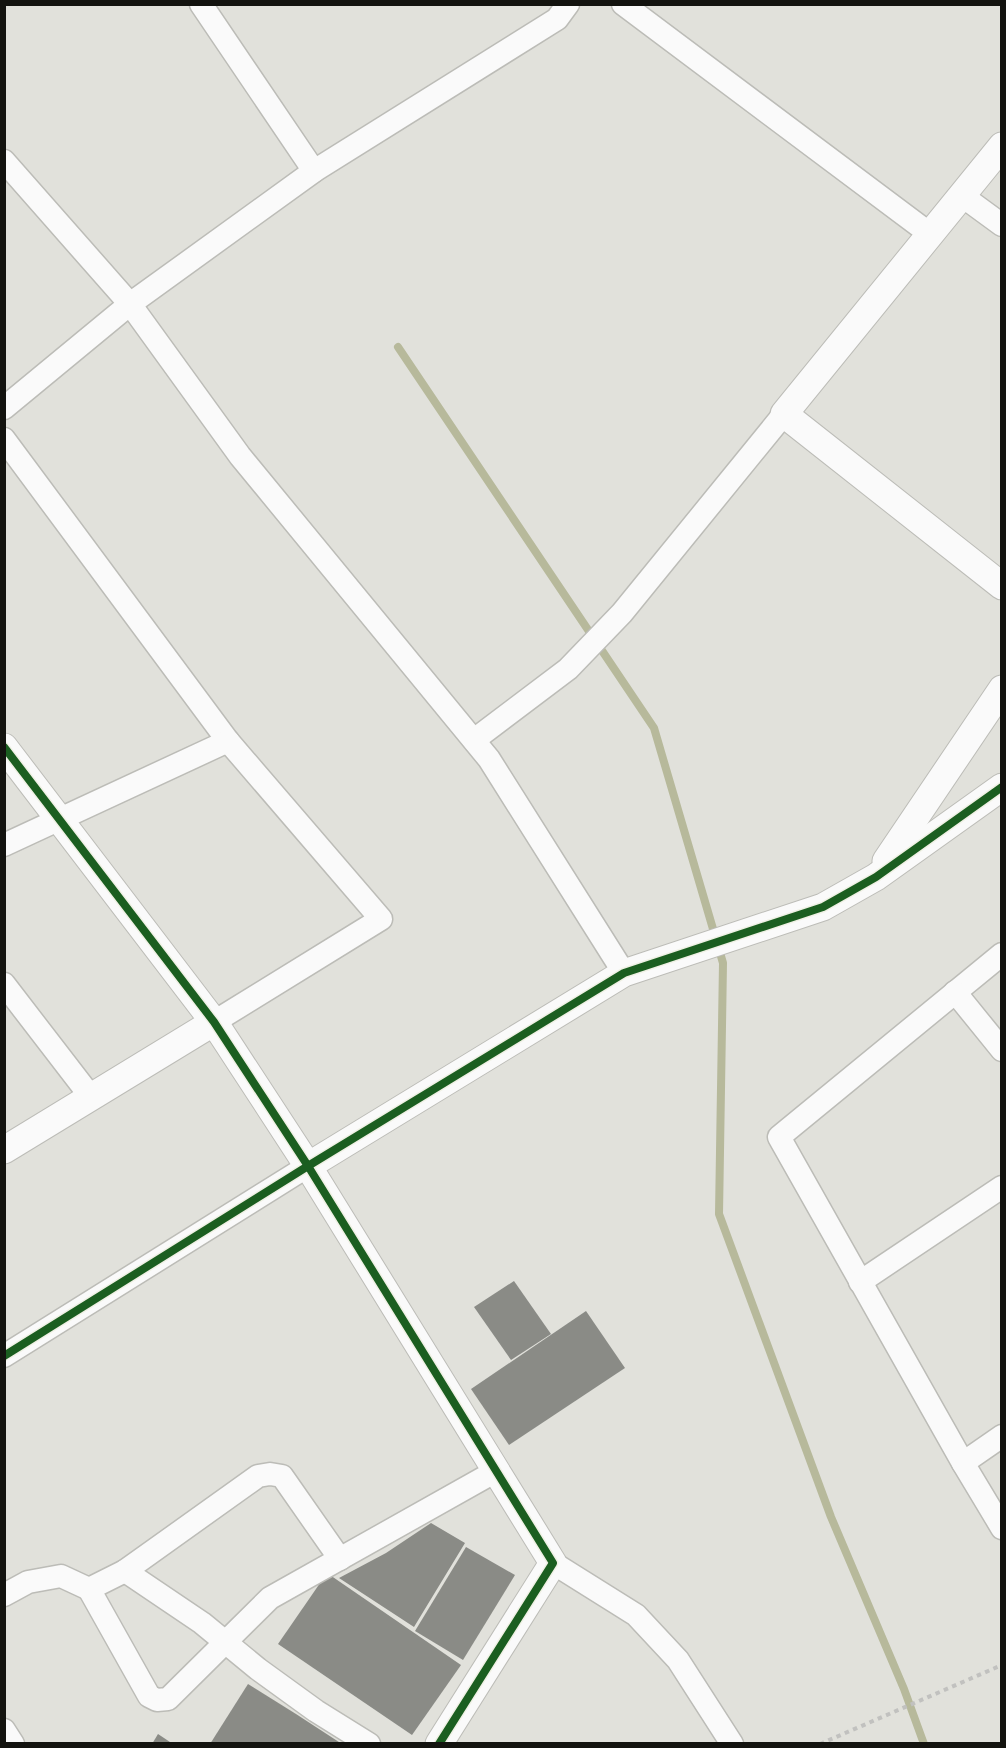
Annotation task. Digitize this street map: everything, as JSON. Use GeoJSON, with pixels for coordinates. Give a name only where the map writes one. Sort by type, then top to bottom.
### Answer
{"type":"FeatureCollection","features":[{"type":"Feature","properties":{"kind":"street"},"geometry":{"type":"LineString","coordinates":[[201,4],[314,171]]}},
{"type":"Feature","properties":{"kind":"street"},"geometry":{"type":"LineString","coordinates":[[4,408],[130,304],[314,171],[557,19],[568,4]]}},
{"type":"Feature","properties":{"kind":"street"},"geometry":{"type":"LineString","coordinates":[[623,4],[930,234]]}},
{"type":"Feature","properties":{"kind":"street"},"geometry":{"type":"LineString","coordinates":[[474,740],[568,669],[622,613],[1002,146]]}},
{"type":"Feature","properties":{"kind":"street"},"geometry":{"type":"LineString","coordinates":[[4,161],[130,304],[240,456],[489,759],[624,973]]}},
{"type":"Feature","properties":{"kind":"street"},"geometry":{"type":"LineString","coordinates":[[962,195],[1002,225]]}},
{"type":"Feature","properties":{"kind":"street"},"geometry":{"type":"LineString","coordinates":[[784,414],[1002,586]]}},
{"type":"Feature","properties":{"kind":"street"},"geometry":{"type":"LineString","coordinates":[[4,439],[228,741],[381,919],[5,1149]]}},
{"type":"Feature","properties":{"kind":"street"},"geometry":{"type":"LineString","coordinates":[[876,877],[1002,689]]}},
{"type":"Feature","properties":{"kind":"street"},"geometry":{"type":"LineString","coordinates":[[4,845],[228,741]]}},
{"type":"Feature","properties":{"kind":"street"},"geometry":{"type":"LineString","coordinates":[[4,747],[214,1022],[308,1166],[553,1563],[636,1615],[678,1660],[732,1743]]}},
{"type":"Feature","properties":{"kind":"street"},"geometry":{"type":"LineString","coordinates":[[4,1356],[308,1166],[624,973],[823,907],[876,877],[1002,787]]}},
{"type":"Feature","properties":{"kind":"street"},"geometry":{"type":"LineString","coordinates":[[1002,954],[778,1137],[1002,1528]]}},
{"type":"Feature","properties":{"kind":"street"},"geometry":{"type":"LineString","coordinates":[[4,984],[91,1097]]}},
{"type":"Feature","properties":{"kind":"street"},"geometry":{"type":"LineString","coordinates":[[955,992],[1002,1050]]}},
{"type":"Feature","properties":{"kind":"street"},"geometry":{"type":"LineString","coordinates":[[860,1282],[1002,1187]]}},
{"type":"Feature","properties":{"kind":"street"},"geometry":{"type":"LineString","coordinates":[[963,1463],[1002,1436]]}},
{"type":"Feature","properties":{"kind":"street"},"geometry":{"type":"LineString","coordinates":[[4,1595],[28,1582],[61,1576],[89,1589],[149,1696],[157,1700],[168,1699],[270,1598],[496,1471]]}},
{"type":"Feature","properties":{"kind":"street"},"geometry":{"type":"LineString","coordinates":[[89,1589],[125,1571],[258,1476],[270,1474],[282,1476],[340,1559]]}},
{"type":"Feature","properties":{"kind":"street"},"geometry":{"type":"LineString","coordinates":[[439,1743],[553,1563]]}},
{"type":"Feature","properties":{"kind":"street"},"geometry":{"type":"LineString","coordinates":[[125,1571],[202,1623],[258,1669],[316,1711],[369,1743]]}},
{"type":"Feature","properties":{"kind":"street"},"geometry":{"type":"LineString","coordinates":[[4,1730],[13,1743]]}},
{"type":"Feature","properties":{"kind":"path"},"geometry":{"type":"LineString","coordinates":[[819,1743],[1002,1665]]}},
{"type":"Feature","properties":{"kind":"building"},"geometry":{"type":"Polygon","coordinates":[[[514,1281],[551,1334],[511,1360],[474,1307],[514,1281]]]}},
{"type":"Feature","properties":{"kind":"building"},"geometry":{"type":"Polygon","coordinates":[[[586,1311],[625,1368],[509,1445],[471,1389],[586,1311]]]}},
{"type":"Feature","properties":{"kind":"building"},"geometry":{"type":"Polygon","coordinates":[[[431,1523],[465,1543],[414,1627],[339,1578],[386,1553],[431,1523]]]}},
{"type":"Feature","properties":{"kind":"building"},"geometry":{"type":"Polygon","coordinates":[[[466,1547],[515,1575],[463,1660],[415,1631],[466,1547]]]}},
{"type":"Feature","properties":{"kind":"building"},"geometry":{"type":"Polygon","coordinates":[[[327,1573],[461,1665],[412,1735],[278,1644],[327,1573]]]}},
{"type":"Feature","properties":{"kind":"building"},"geometry":{"type":"Polygon","coordinates":[[[248,1684],[296,1714],[342,1744],[210,1744],[248,1684]]]}},
{"type":"Feature","properties":{"kind":"building"},"geometry":{"type":"Polygon","coordinates":[[[158,1734],[173,1744],[152,1744],[158,1734]]]}},
{"type":"Feature","properties":{"kind":"waterway"},"geometry":{"type":"LineString","coordinates":[[398,347],[654,728],[723,963],[719,1214],[831,1517],[904,1689],[924,1744]]}},
{"type":"Feature","properties":{"kind":"cycle path"},"geometry":{"type":"LineString","coordinates":[[4,747],[214,1022],[308,1166],[553,1563],[439,1744]]}},
{"type":"Feature","properties":{"kind":"cycle path"},"geometry":{"type":"LineString","coordinates":[[4,1356],[308,1166],[624,973],[823,907],[876,877],[1002,787]]}}]}
